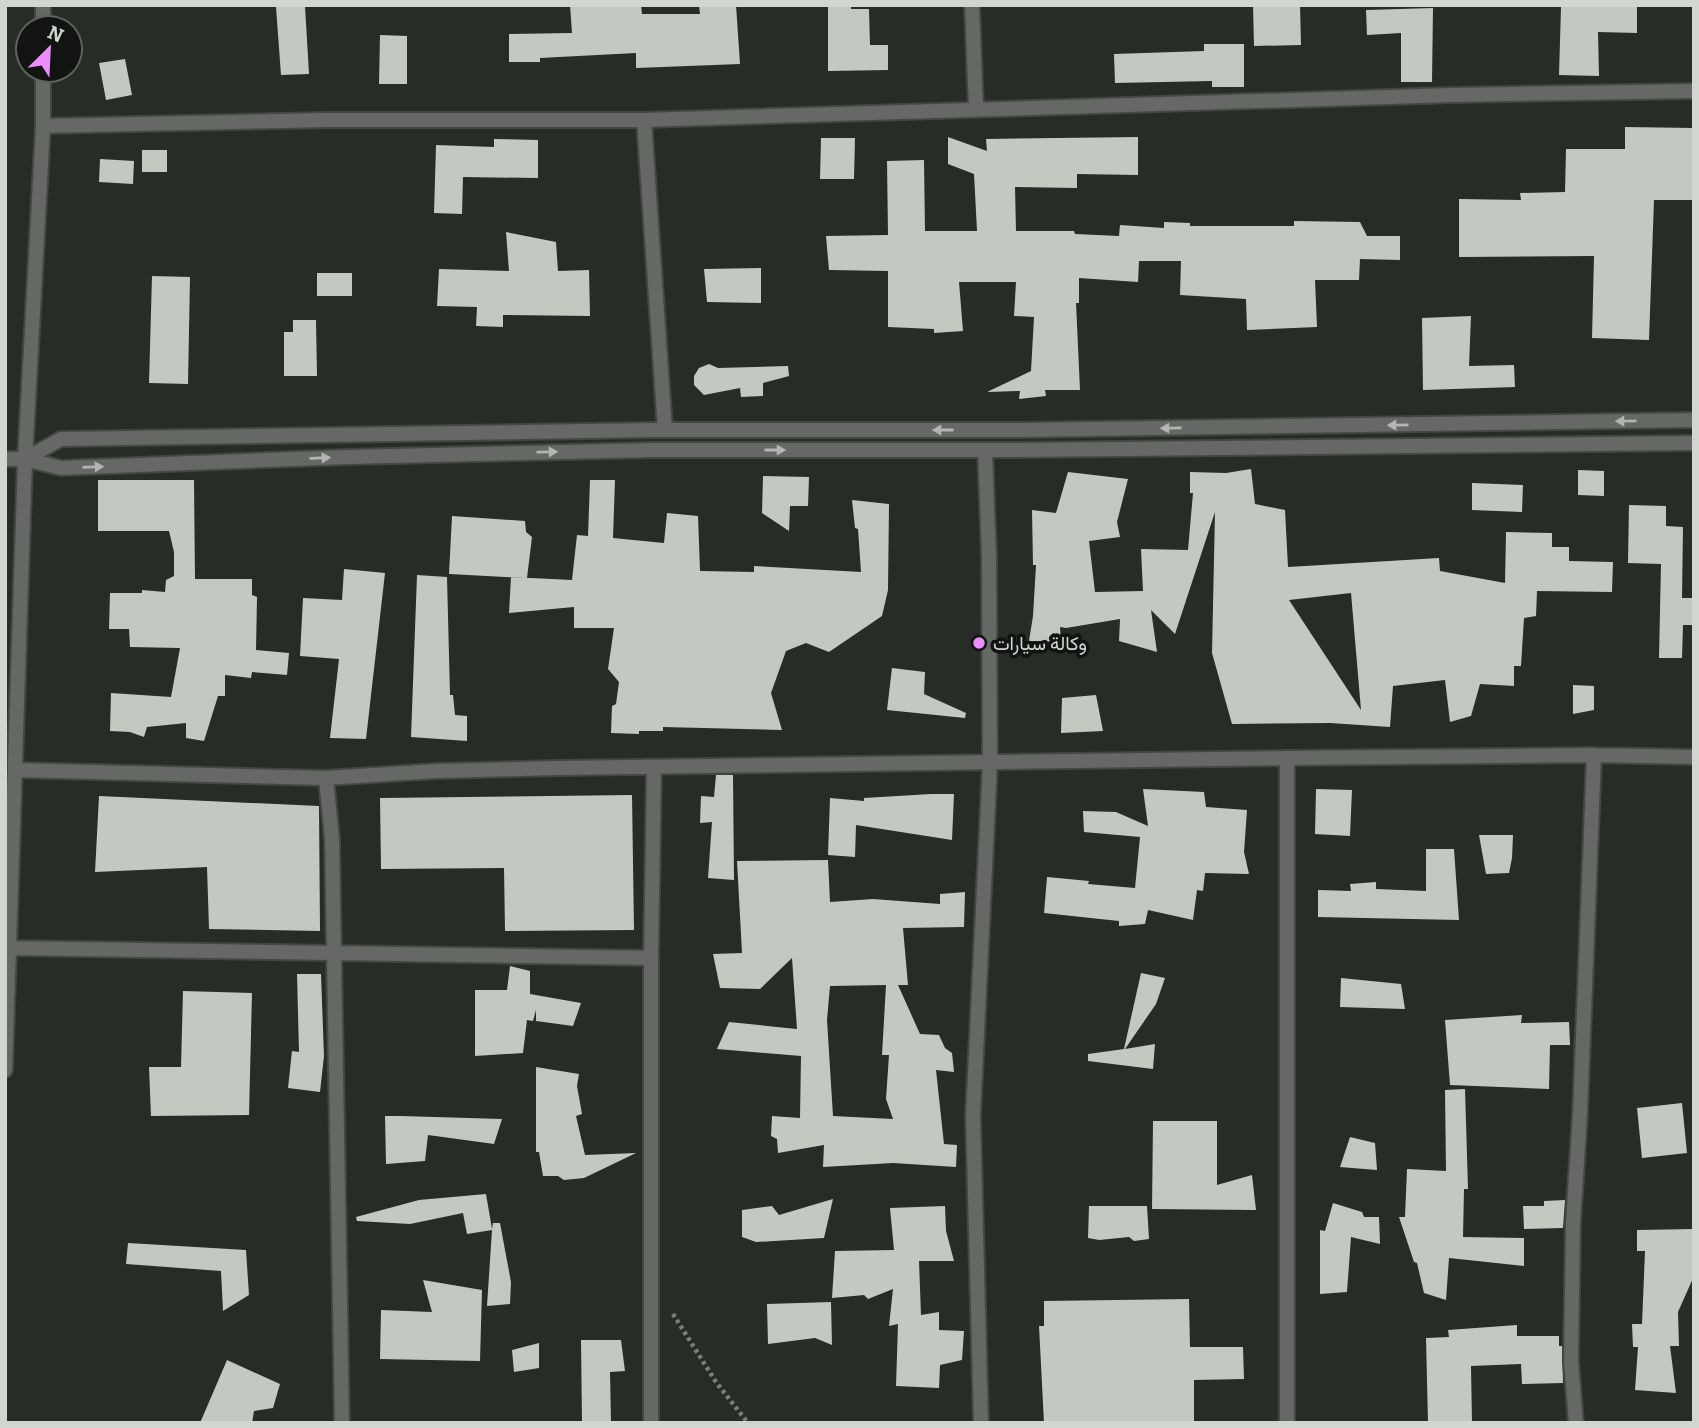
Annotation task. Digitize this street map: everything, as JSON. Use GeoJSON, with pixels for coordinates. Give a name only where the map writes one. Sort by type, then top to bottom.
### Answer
{"type":"FeatureCollection","features":[{"type":"Feature","properties":{"kind":"street"},"geometry":{"type":"LineString","coordinates":[[972,5],[976,108]]}},
{"type":"Feature","properties":{"kind":"street"},"geometry":{"type":"LineString","coordinates":[[5,1070],[26,459],[43,84]]}},
{"type":"Feature","properties":{"kind":"street"},"geometry":{"type":"LineString","coordinates":[[43,126],[327,120],[644,120],[976,108],[1694,91]]}},
{"type":"Feature","properties":{"kind":"street"},"geometry":{"type":"LineString","coordinates":[[644,120],[665,430]]}},
{"type":"Feature","properties":{"kind":"street"},"geometry":{"type":"LineString","coordinates":[[26,459],[61,439],[665,430],[1022,430],[1694,420]]}},
{"type":"Feature","properties":{"kind":"street"},"geometry":{"type":"LineString","coordinates":[[5,459],[26,459],[61,468],[348,457],[652,450],[985,450],[1694,443]]}},
{"type":"Feature","properties":{"kind":"street"},"geometry":{"type":"LineString","coordinates":[[981,1423],[973,1116],[990,763],[989,556],[985,450]]}},
{"type":"Feature","properties":{"kind":"street"},"geometry":{"type":"LineString","coordinates":[[16,770],[326,778],[436,771],[1287,758],[1594,755],[1694,757]]}},
{"type":"Feature","properties":{"kind":"street"},"geometry":{"type":"LineString","coordinates":[[1576,1423],[1572,1361],[1573,1223],[1580,1114],[1594,755]]}},
{"type":"Feature","properties":{"kind":"street"},"geometry":{"type":"LineString","coordinates":[[1287,758],[1287,1423]]}},
{"type":"Feature","properties":{"kind":"street"},"geometry":{"type":"LineString","coordinates":[[651,1423],[651,958],[654,769]]}},
{"type":"Feature","properties":{"kind":"street"},"geometry":{"type":"LineString","coordinates":[[326,778],[332,839],[342,1423]]}},
{"type":"Feature","properties":{"kind":"street"},"geometry":{"type":"LineString","coordinates":[[10,948],[651,958]]}},
{"type":"Feature","properties":{"kind":"path"},"geometry":{"type":"LineString","coordinates":[[651,1282],[716,1382],[748,1423]]}},
{"type":"Feature","properties":{"kind":"building"},"geometry":{"type":"Polygon","coordinates":[[[570,5],[641,5],[642,14],[700,14],[699,5],[736,5],[740,64],[636,68],[636,53],[540,58],[540,62],[509,62],[509,34],[572,33],[570,5]]]}},
{"type":"Feature","properties":{"kind":"building"},"geometry":{"type":"Polygon","coordinates":[[[828,5],[851,5],[851,9],[869,9],[870,45],[888,45],[888,70],[828,71],[828,5]]]}},
{"type":"Feature","properties":{"kind":"building"},"geometry":{"type":"Polygon","coordinates":[[[1253,5],[1300,5],[1301,45],[1254,46],[1253,5]]]}},
{"type":"Feature","properties":{"kind":"building"},"geometry":{"type":"Polygon","coordinates":[[[1637,5],[1637,33],[1598,32],[1599,76],[1559,75],[1561,7],[1637,5]]]}},
{"type":"Feature","properties":{"kind":"building"},"geometry":{"type":"Polygon","coordinates":[[[305,6],[309,74],[281,75],[276,7],[305,6]]]}},
{"type":"Feature","properties":{"kind":"building"},"geometry":{"type":"Polygon","coordinates":[[[1433,8],[1432,82],[1401,82],[1401,33],[1367,35],[1366,10],[1433,8]]]}},
{"type":"Feature","properties":{"kind":"building"},"geometry":{"type":"Polygon","coordinates":[[[380,35],[407,36],[407,84],[379,84],[380,35]]]}},
{"type":"Feature","properties":{"kind":"building"},"geometry":{"type":"Polygon","coordinates":[[[1204,44],[1244,44],[1244,87],[1212,87],[1212,81],[1115,83],[1114,54],[1204,51],[1204,44]]]}},
{"type":"Feature","properties":{"kind":"building"},"geometry":{"type":"Polygon","coordinates":[[[125,59],[132,95],[106,100],[99,63],[125,59]]]}},
{"type":"Feature","properties":{"kind":"building"},"geometry":{"type":"Polygon","coordinates":[[[1625,127],[1694,128],[1694,200],[1654,200],[1649,340],[1592,338],[1594,256],[1459,257],[1459,199],[1521,200],[1520,193],[1565,192],[1566,149],[1625,149],[1625,127]]]}},
{"type":"Feature","properties":{"kind":"building"},"geometry":{"type":"Polygon","coordinates":[[[948,137],[987,151],[986,139],[1138,137],[1138,175],[1077,174],[1077,188],[1015,187],[1016,231],[1074,231],[1075,234],[1119,236],[1120,225],[1164,228],[1164,222],[1190,223],[1190,226],[1294,226],[1294,221],[1360,222],[1367,236],[1400,236],[1400,260],[1360,259],[1359,280],[1315,280],[1317,327],[1247,330],[1246,299],[1180,295],[1181,261],[1139,261],[1138,282],[1079,278],[1079,303],[1076,303],[1080,390],[1045,390],[1046,396],[1019,399],[1020,391],[987,392],[1031,371],[1034,317],[1014,316],[1016,282],[959,282],[963,331],[934,333],[934,329],[888,327],[888,271],[829,270],[826,236],[888,235],[887,161],[924,160],[925,231],[977,231],[974,174],[948,164],[948,137]]]}},
{"type":"Feature","properties":{"kind":"building"},"geometry":{"type":"Polygon","coordinates":[[[821,138],[855,138],[854,179],[820,179],[821,138]]]}},
{"type":"Feature","properties":{"kind":"building"},"geometry":{"type":"Polygon","coordinates":[[[494,139],[538,140],[538,178],[463,177],[462,214],[434,213],[436,145],[494,147],[494,139]]]}},
{"type":"Feature","properties":{"kind":"building"},"geometry":{"type":"Polygon","coordinates":[[[142,150],[167,150],[167,172],[142,172],[142,150]]]}},
{"type":"Feature","properties":{"kind":"building"},"geometry":{"type":"Polygon","coordinates":[[[100,159],[134,161],[133,184],[99,182],[100,159]]]}},
{"type":"Feature","properties":{"kind":"building"},"geometry":{"type":"Polygon","coordinates":[[[506,232],[556,242],[558,271],[589,270],[590,316],[503,315],[503,327],[476,326],[477,307],[437,306],[439,269],[509,271],[506,232]]]}},
{"type":"Feature","properties":{"kind":"building"},"geometry":{"type":"Polygon","coordinates":[[[761,268],[761,303],[707,302],[704,269],[761,268]]]}},
{"type":"Feature","properties":{"kind":"building"},"geometry":{"type":"Polygon","coordinates":[[[317,273],[352,273],[352,296],[317,296],[317,273]]]}},
{"type":"Feature","properties":{"kind":"building"},"geometry":{"type":"Polygon","coordinates":[[[152,276],[190,277],[188,384],[149,383],[152,276]]]}},
{"type":"Feature","properties":{"kind":"building"},"geometry":{"type":"Polygon","coordinates":[[[1471,316],[1469,366],[1514,365],[1515,387],[1423,390],[1422,318],[1471,316]]]}},
{"type":"Feature","properties":{"kind":"building"},"geometry":{"type":"Polygon","coordinates":[[[293,320],[316,320],[317,376],[284,376],[284,332],[293,332],[293,320]]]}},
{"type":"Feature","properties":{"kind":"building"},"geometry":{"type":"Polygon","coordinates":[[[709,364],[718,368],[788,366],[789,376],[763,383],[763,396],[741,397],[740,388],[704,395],[694,385],[694,376],[699,368],[709,364]]]}},
{"type":"Feature","properties":{"kind":"building"},"geometry":{"type":"Polygon","coordinates":[[[1251,469],[1255,504],[1285,510],[1288,567],[1439,558],[1440,571],[1505,583],[1506,532],[1552,533],[1552,547],[1569,547],[1569,561],[1613,562],[1612,592],[1537,591],[1536,616],[1524,618],[1521,666],[1514,666],[1514,686],[1480,684],[1471,716],[1450,722],[1445,680],[1393,686],[1390,727],[1330,723],[1232,724],[1212,653],[1215,512],[1175,634],[1151,610],[1157,652],[1119,641],[1120,619],[1060,627],[1061,642],[1029,641],[1036,565],[1033,565],[1032,510],[1056,513],[1068,472],[1128,479],[1117,522],[1120,537],[1089,541],[1095,592],[1143,591],[1141,549],[1188,550],[1193,493],[1190,493],[1190,472],[1226,473],[1251,469]],[[1351,593],[1289,600],[1361,710],[1351,593]]]}},
{"type":"Feature","properties":{"kind":"building"},"geometry":{"type":"Polygon","coordinates":[[[1578,470],[1604,471],[1604,496],[1578,495],[1578,470]]]}},
{"type":"Feature","properties":{"kind":"building"},"geometry":{"type":"Polygon","coordinates":[[[763,476],[809,477],[808,506],[790,506],[789,531],[762,513],[763,476]]]}},
{"type":"Feature","properties":{"kind":"building"},"geometry":{"type":"Polygon","coordinates":[[[98,480],[194,480],[195,579],[252,579],[252,595],[257,597],[256,650],[289,653],[287,675],[252,672],[251,678],[225,675],[225,696],[218,696],[204,741],[186,738],[186,723],[147,727],[144,737],[130,732],[110,731],[111,693],[171,697],[180,648],[130,647],[129,629],[109,629],[110,593],[142,593],[142,590],[165,592],[166,580],[174,576],[174,552],[169,531],[98,531],[98,480]]]}},
{"type":"Feature","properties":{"kind":"building"},"geometry":{"type":"Polygon","coordinates":[[[590,480],[615,480],[613,538],[664,543],[667,513],[698,516],[700,571],[754,572],[754,566],[861,572],[858,529],[855,528],[852,500],[889,504],[888,590],[882,616],[829,652],[806,643],[786,651],[771,693],[782,730],[663,727],[663,731],[639,731],[639,734],[611,733],[612,706],[616,704],[619,682],[608,669],[614,628],[574,628],[574,607],[509,613],[511,577],[572,580],[577,535],[588,536],[590,480]]]}},
{"type":"Feature","properties":{"kind":"building"},"geometry":{"type":"Polygon","coordinates":[[[1472,483],[1523,485],[1522,512],[1472,510],[1472,483]]]}},
{"type":"Feature","properties":{"kind":"building"},"geometry":{"type":"Polygon","coordinates":[[[1629,505],[1666,506],[1666,526],[1683,527],[1682,598],[1694,598],[1694,625],[1683,625],[1682,658],[1659,658],[1661,564],[1628,563],[1629,505]]]}},
{"type":"Feature","properties":{"kind":"building"},"geometry":{"type":"Polygon","coordinates":[[[452,516],[525,521],[526,532],[532,537],[527,578],[449,574],[452,516]]]}},
{"type":"Feature","properties":{"kind":"building"},"geometry":{"type":"Polygon","coordinates":[[[344,569],[385,573],[366,739],[330,738],[339,659],[300,656],[303,598],[342,600],[344,569]]]}},
{"type":"Feature","properties":{"kind":"building"},"geometry":{"type":"Polygon","coordinates":[[[417,575],[447,577],[450,695],[453,695],[455,715],[467,716],[467,741],[411,737],[417,575]]]}},
{"type":"Feature","properties":{"kind":"building"},"geometry":{"type":"Polygon","coordinates":[[[892,668],[925,672],[924,694],[966,713],[965,718],[887,710],[892,668]]]}},
{"type":"Feature","properties":{"kind":"building"},"geometry":{"type":"Polygon","coordinates":[[[1573,685],[1594,686],[1594,710],[1573,714],[1573,685]]]}},
{"type":"Feature","properties":{"kind":"building"},"geometry":{"type":"Polygon","coordinates":[[[1096,695],[1103,731],[1061,733],[1062,698],[1096,695]]]}},
{"type":"Feature","properties":{"kind":"building"},"geometry":{"type":"Polygon","coordinates":[[[716,775],[733,775],[734,880],[708,878],[712,822],[700,823],[701,796],[714,797],[716,775]]]}},
{"type":"Feature","properties":{"kind":"building"},"geometry":{"type":"Polygon","coordinates":[[[1143,789],[1204,792],[1206,807],[1247,810],[1244,852],[1249,874],[1205,873],[1203,891],[1197,890],[1193,920],[1148,910],[1145,924],[1119,926],[1119,921],[1044,913],[1047,877],[1135,888],[1140,837],[1084,832],[1083,811],[1116,812],[1148,826],[1143,789]]]}},
{"type":"Feature","properties":{"kind":"building"},"geometry":{"type":"Polygon","coordinates":[[[1316,789],[1352,790],[1350,836],[1315,834],[1316,789]]]}},
{"type":"Feature","properties":{"kind":"building"},"geometry":{"type":"Polygon","coordinates":[[[954,794],[952,840],[856,825],[855,857],[828,855],[830,798],[864,801],[864,798],[954,794]]]}},
{"type":"Feature","properties":{"kind":"building"},"geometry":{"type":"Polygon","coordinates":[[[632,795],[634,930],[505,931],[504,868],[381,869],[380,798],[632,795]]]}},
{"type":"Feature","properties":{"kind":"building"},"geometry":{"type":"Polygon","coordinates":[[[99,796],[319,806],[320,931],[209,929],[207,867],[95,872],[99,796]]]}},
{"type":"Feature","properties":{"kind":"building"},"geometry":{"type":"Polygon","coordinates":[[[1479,835],[1513,835],[1509,873],[1486,874],[1479,835]]]}},
{"type":"Feature","properties":{"kind":"building"},"geometry":{"type":"Polygon","coordinates":[[[1426,849],[1454,849],[1459,920],[1318,917],[1318,890],[1351,891],[1350,884],[1376,882],[1376,889],[1426,891],[1426,849]]]}},
{"type":"Feature","properties":{"kind":"building"},"geometry":{"type":"Polygon","coordinates":[[[828,860],[830,902],[873,899],[940,904],[940,894],[965,892],[964,927],[903,928],[908,985],[898,985],[920,1034],[939,1035],[945,1048],[952,1053],[954,1072],[936,1070],[944,1144],[957,1145],[956,1167],[893,1163],[823,1167],[824,1145],[778,1153],[777,1139],[771,1136],[772,1116],[800,1118],[801,1056],[717,1049],[729,1022],[797,1029],[792,958],[760,989],[720,988],[713,954],[742,953],[737,861],[828,860]],[[886,985],[830,986],[827,1020],[833,1116],[893,1119],[886,1099],[889,1055],[882,1055],[886,985]]]}},
{"type":"Feature","properties":{"kind":"building"},"geometry":{"type":"Polygon","coordinates":[[[510,966],[530,971],[530,994],[581,1003],[573,1026],[536,1021],[536,1010],[533,1021],[527,1020],[523,1053],[475,1056],[475,990],[507,990],[510,966]]]}},
{"type":"Feature","properties":{"kind":"building"},"geometry":{"type":"Polygon","coordinates":[[[1141,973],[1165,978],[1156,1004],[1125,1049],[1155,1044],[1153,1069],[1088,1061],[1088,1054],[1124,1049],[1141,973]]]}},
{"type":"Feature","properties":{"kind":"building"},"geometry":{"type":"Polygon","coordinates":[[[297,974],[321,974],[324,1056],[320,1092],[288,1088],[292,1051],[299,1052],[297,974]]]}},
{"type":"Feature","properties":{"kind":"building"},"geometry":{"type":"Polygon","coordinates":[[[1341,978],[1401,984],[1405,1009],[1340,1007],[1341,978]]]}},
{"type":"Feature","properties":{"kind":"building"},"geometry":{"type":"Polygon","coordinates":[[[183,991],[252,993],[249,1115],[151,1116],[149,1067],[181,1067],[183,991]]]}},
{"type":"Feature","properties":{"kind":"building"},"geometry":{"type":"Polygon","coordinates":[[[1522,1015],[1521,1023],[1569,1022],[1570,1045],[1550,1045],[1549,1089],[1450,1085],[1445,1020],[1522,1015]]]}},
{"type":"Feature","properties":{"kind":"building"},"geometry":{"type":"Polygon","coordinates":[[[536,1067],[579,1074],[577,1086],[582,1114],[576,1116],[585,1155],[636,1153],[584,1178],[564,1180],[558,1176],[543,1176],[539,1152],[536,1152],[536,1067]]]}},
{"type":"Feature","properties":{"kind":"building"},"geometry":{"type":"Polygon","coordinates":[[[1465,1089],[1468,1189],[1464,1189],[1463,1237],[1524,1238],[1524,1266],[1449,1258],[1446,1300],[1424,1293],[1417,1263],[1414,1262],[1399,1217],[1405,1217],[1407,1169],[1446,1171],[1445,1090],[1465,1089]]]}},
{"type":"Feature","properties":{"kind":"building"},"geometry":{"type":"Polygon","coordinates":[[[1682,1103],[1687,1153],[1642,1158],[1637,1108],[1682,1103]]]}},
{"type":"Feature","properties":{"kind":"building"},"geometry":{"type":"Polygon","coordinates":[[[385,1116],[502,1119],[494,1144],[428,1135],[425,1161],[386,1164],[385,1116]]]}},
{"type":"Feature","properties":{"kind":"building"},"geometry":{"type":"Polygon","coordinates":[[[1153,1121],[1217,1121],[1217,1185],[1252,1175],[1256,1210],[1152,1209],[1153,1121]]]}},
{"type":"Feature","properties":{"kind":"building"},"geometry":{"type":"Polygon","coordinates":[[[1350,1137],[1375,1143],[1377,1170],[1340,1167],[1350,1137]]]}},
{"type":"Feature","properties":{"kind":"building"},"geometry":{"type":"Polygon","coordinates":[[[486,1194],[492,1229],[493,1223],[500,1223],[511,1282],[510,1304],[487,1306],[492,1230],[467,1234],[463,1213],[410,1224],[357,1221],[356,1217],[419,1200],[486,1194]]]}},
{"type":"Feature","properties":{"kind":"building"},"geometry":{"type":"Polygon","coordinates":[[[833,1199],[824,1238],[756,1242],[742,1237],[742,1210],[772,1206],[779,1215],[833,1199]]]}},
{"type":"Feature","properties":{"kind":"building"},"geometry":{"type":"Polygon","coordinates":[[[1565,1200],[1563,1228],[1524,1229],[1523,1206],[1544,1206],[1544,1201],[1565,1200]]]}},
{"type":"Feature","properties":{"kind":"building"},"geometry":{"type":"Polygon","coordinates":[[[1333,1203],[1362,1212],[1364,1217],[1379,1217],[1380,1244],[1351,1237],[1347,1292],[1320,1294],[1320,1230],[1325,1231],[1333,1203]]]}},
{"type":"Feature","properties":{"kind":"building"},"geometry":{"type":"Polygon","coordinates":[[[945,1206],[946,1231],[954,1261],[919,1261],[921,1315],[939,1312],[939,1330],[964,1331],[962,1360],[940,1365],[939,1388],[896,1386],[898,1324],[889,1326],[893,1289],[868,1299],[864,1295],[832,1298],[835,1251],[894,1250],[890,1208],[945,1206]]]}},
{"type":"Feature","properties":{"kind":"building"},"geometry":{"type":"Polygon","coordinates":[[[1089,1206],[1147,1206],[1149,1239],[1134,1241],[1129,1237],[1099,1240],[1088,1238],[1089,1206]]]}},
{"type":"Feature","properties":{"kind":"building"},"geometry":{"type":"Polygon","coordinates":[[[1694,1229],[1694,1276],[1678,1312],[1679,1346],[1670,1346],[1676,1393],[1635,1390],[1638,1347],[1633,1347],[1632,1324],[1642,1324],[1645,1251],[1637,1251],[1637,1230],[1694,1229]]]}},
{"type":"Feature","properties":{"kind":"building"},"geometry":{"type":"Polygon","coordinates":[[[128,1243],[246,1250],[249,1295],[223,1311],[221,1271],[126,1264],[128,1243]]]}},
{"type":"Feature","properties":{"kind":"building"},"geometry":{"type":"Polygon","coordinates":[[[423,1280],[482,1290],[480,1361],[380,1359],[381,1310],[432,1312],[423,1280]]]}},
{"type":"Feature","properties":{"kind":"building"},"geometry":{"type":"Polygon","coordinates":[[[1189,1299],[1190,1347],[1243,1347],[1244,1379],[1194,1380],[1194,1423],[1044,1423],[1039,1326],[1044,1326],[1044,1301],[1189,1299]]]}},
{"type":"Feature","properties":{"kind":"building"},"geometry":{"type":"Polygon","coordinates":[[[831,1302],[832,1345],[815,1338],[768,1344],[767,1304],[831,1302]]]}},
{"type":"Feature","properties":{"kind":"building"},"geometry":{"type":"Polygon","coordinates":[[[1517,1325],[1517,1336],[1559,1336],[1559,1346],[1562,1346],[1563,1383],[1522,1384],[1521,1364],[1471,1366],[1472,1423],[1428,1423],[1426,1338],[1449,1337],[1448,1330],[1517,1325]]]}},
{"type":"Feature","properties":{"kind":"building"},"geometry":{"type":"Polygon","coordinates":[[[581,1340],[621,1340],[625,1371],[610,1372],[611,1423],[582,1423],[581,1340]]]}},
{"type":"Feature","properties":{"kind":"building"},"geometry":{"type":"Polygon","coordinates":[[[539,1343],[539,1368],[514,1372],[512,1350],[539,1343]]]}},
{"type":"Feature","properties":{"kind":"building"},"geometry":{"type":"Polygon","coordinates":[[[227,1360],[280,1384],[273,1408],[254,1411],[252,1423],[200,1423],[227,1360]]]}},
{"type":"Feature","properties":{"kind":"place","name":"وكالة سيارات"},"geometry":{"type":"Point","coordinates":[979,643]}}]}
